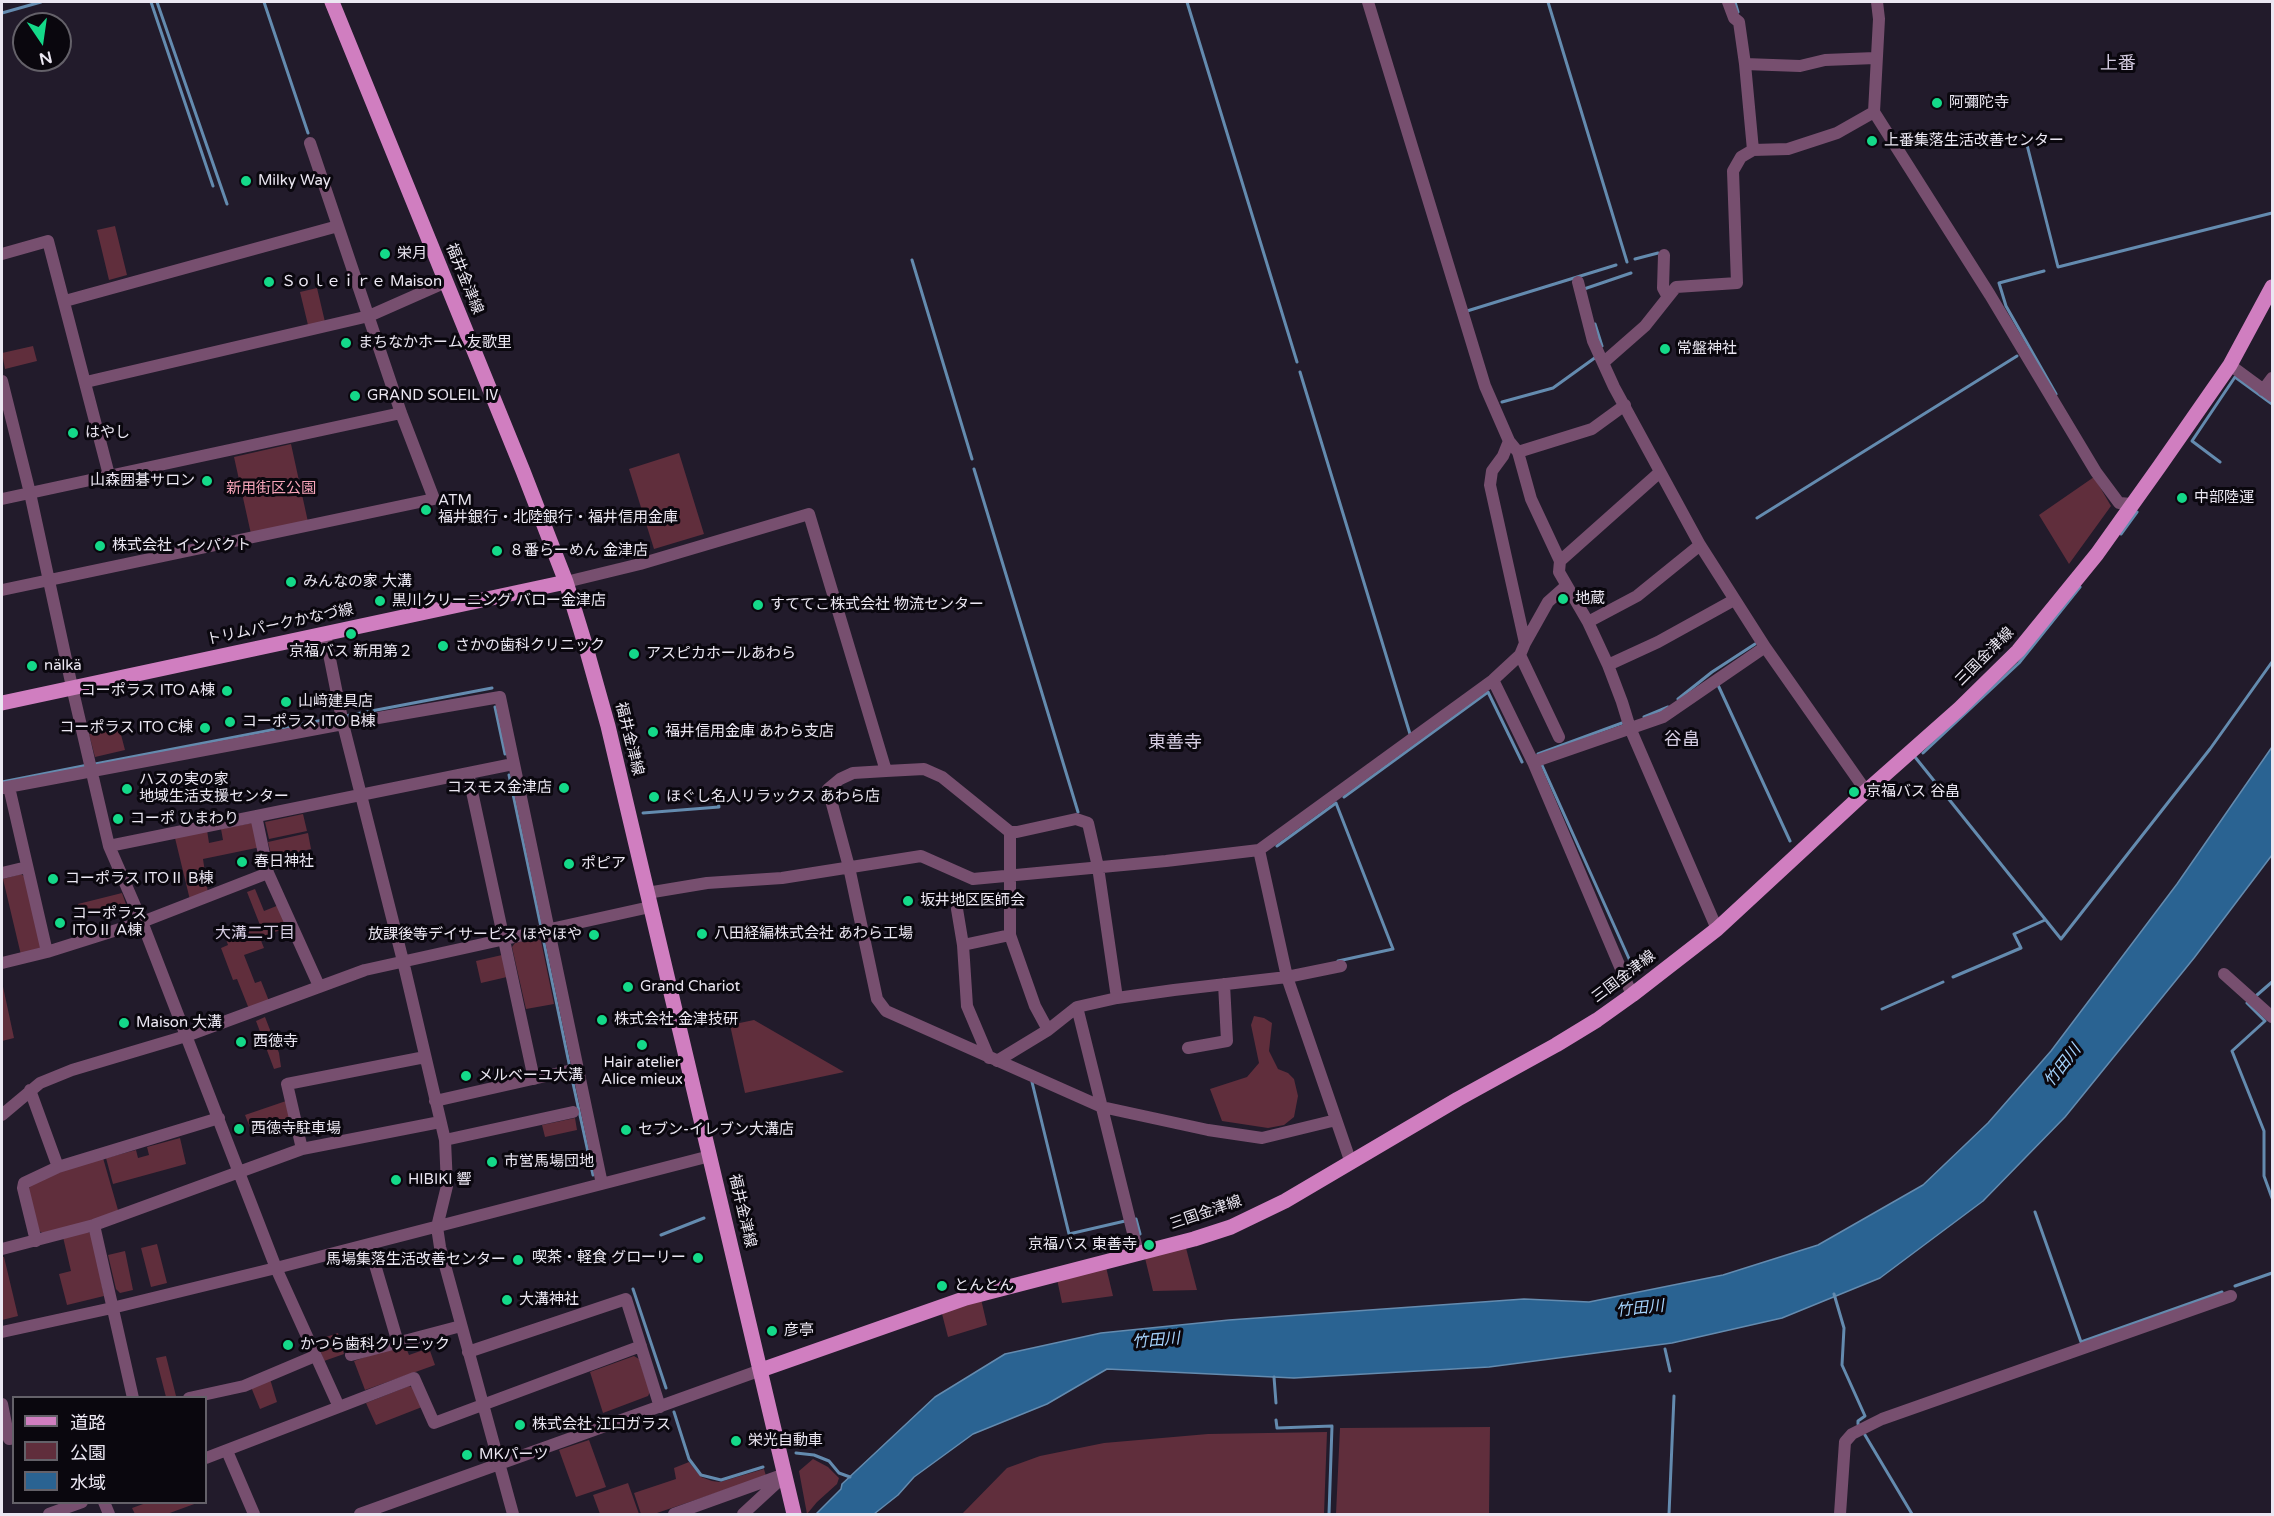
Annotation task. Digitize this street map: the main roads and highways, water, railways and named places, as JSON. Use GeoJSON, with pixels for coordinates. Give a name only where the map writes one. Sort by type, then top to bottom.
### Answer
{"type":"FeatureCollection","features":[{"type":"Feature","properties":{"kind":"main road","name":"福井金津線"},"geometry":{"type":"LineString","coordinates":[[332,2],[566,582],[605,718],[711,1156],[794,1515]]}},
{"type":"Feature","properties":{"kind":"main road","name":"三国金津線"},"geometry":{"type":"LineString","coordinates":[[761,1370],[966,1298],[1231,1227],[1285,1201],[1458,1099],[1556,1045],[1632,995],[1717,929],[1866,791],[1960,708],[2018,651],[2052,611],[2132,504],[2230,365],[2272,287]]}},
{"type":"Feature","properties":{"kind":"main road","name":"トリムパークかなづ線"},"geometry":{"type":"LineString","coordinates":[[2,703],[566,582]]}},
{"type":"Feature","properties":{"kind":"water","name":"竹田川"},"geometry":{"type":"Polygon","coordinates":[[[2272,747],[2272,855],[2194,958],[2065,1117],[1983,1201],[1880,1278],[1782,1318],[1672,1343],[1489,1367],[1294,1378],[1107,1369],[1047,1404],[973,1434],[914,1477],[898,1495],[874,1514],[816,1514],[841,1489],[842,1484],[935,1397],[1005,1354],[1101,1333],[1229,1320],[1524,1299],[1589,1302],[1723,1275],[1818,1245],[1923,1185],[1988,1123],[2051,1051],[2177,884],[2272,747]]]}},
{"type":"Feature","properties":{"kind":"waterway"},"geometry":{"type":"LineString","coordinates":[[2,13],[41,2]]}},
{"type":"Feature","properties":{"kind":"waterway"},"geometry":{"type":"LineString","coordinates":[[151,2],[213,186]]}},
{"type":"Feature","properties":{"kind":"waterway"},"geometry":{"type":"LineString","coordinates":[[157,2],[227,204]]}},
{"type":"Feature","properties":{"kind":"waterway"},"geometry":{"type":"LineString","coordinates":[[264,2],[308,133]]}},
{"type":"Feature","properties":{"kind":"waterway"},"geometry":{"type":"LineString","coordinates":[[1187,2],[1297,362]]}},
{"type":"Feature","properties":{"kind":"waterway"},"geometry":{"type":"LineString","coordinates":[[1548,2],[1627,262]]}},
{"type":"Feature","properties":{"kind":"waterway"},"geometry":{"type":"LineString","coordinates":[[1735,2],[1738,12]]}},
{"type":"Feature","properties":{"kind":"waterway"},"geometry":{"type":"LineString","coordinates":[[2024,133],[2058,267],[2272,213]]}},
{"type":"Feature","properties":{"kind":"waterway"},"geometry":{"type":"LineString","coordinates":[[1635,259],[1658,253]]}},
{"type":"Feature","properties":{"kind":"waterway"},"geometry":{"type":"LineString","coordinates":[[912,260],[972,459]]}},
{"type":"Feature","properties":{"kind":"waterway"},"geometry":{"type":"LineString","coordinates":[[1467,311],[1616,265]]}},
{"type":"Feature","properties":{"kind":"waterway"},"geometry":{"type":"LineString","coordinates":[[2044,271],[1999,283],[2006,306],[2056,394]]}},
{"type":"Feature","properties":{"kind":"waterway"},"geometry":{"type":"LineString","coordinates":[[1584,289],[1631,273]]}},
{"type":"Feature","properties":{"kind":"waterway"},"geometry":{"type":"LineString","coordinates":[[1595,324],[1602,346]]}},
{"type":"Feature","properties":{"kind":"waterway"},"geometry":{"type":"LineString","coordinates":[[1757,518],[2017,356]]}},
{"type":"Feature","properties":{"kind":"waterway"},"geometry":{"type":"LineString","coordinates":[[1502,402],[1553,388],[1596,357]]}},
{"type":"Feature","properties":{"kind":"waterway"},"geometry":{"type":"LineString","coordinates":[[1300,372],[1410,734]]}},
{"type":"Feature","properties":{"kind":"waterway"},"geometry":{"type":"LineString","coordinates":[[2220,462],[2192,441],[2235,377],[2272,404]]}},
{"type":"Feature","properties":{"kind":"waterway"},"geometry":{"type":"LineString","coordinates":[[974,469],[1078,812]]}},
{"type":"Feature","properties":{"kind":"waterway"},"geometry":{"type":"LineString","coordinates":[[2121,534],[2137,512]]}},
{"type":"Feature","properties":{"kind":"waterway"},"geometry":{"type":"LineString","coordinates":[[1923,753],[2019,663],[2080,587]]}},
{"type":"Feature","properties":{"kind":"waterway"},"geometry":{"type":"LineString","coordinates":[[1678,699],[1712,672],[1755,644]]}},
{"type":"Feature","properties":{"kind":"waterway"},"geometry":{"type":"LineString","coordinates":[[1915,757],[2061,939],[2210,749],[2272,662]]}},
{"type":"Feature","properties":{"kind":"waterway"},"geometry":{"type":"LineString","coordinates":[[1718,685],[1790,841]]}},
{"type":"Feature","properties":{"kind":"waterway"},"geometry":{"type":"LineString","coordinates":[[345,716],[492,688]]}},
{"type":"Feature","properties":{"kind":"waterway"},"geometry":{"type":"LineString","coordinates":[[1344,797],[1488,692],[1522,762]]}},
{"type":"Feature","properties":{"kind":"waterway"},"geometry":{"type":"LineString","coordinates":[[495,707],[505,754]]}},
{"type":"Feature","properties":{"kind":"waterway"},"geometry":{"type":"LineString","coordinates":[[1644,717],[1668,707]]}},
{"type":"Feature","properties":{"kind":"waterway"},"geometry":{"type":"LineString","coordinates":[[95,764],[339,717]]}},
{"type":"Feature","properties":{"kind":"waterway"},"geometry":{"type":"LineString","coordinates":[[1539,757],[1538,754],[1622,723]]}},
{"type":"Feature","properties":{"kind":"waterway"},"geometry":{"type":"LineString","coordinates":[[1541,763],[1635,972]]}},
{"type":"Feature","properties":{"kind":"waterway"},"geometry":{"type":"LineString","coordinates":[[2,782],[88,765]]}},
{"type":"Feature","properties":{"kind":"waterway"},"geometry":{"type":"LineString","coordinates":[[509,775],[541,927]]}},
{"type":"Feature","properties":{"kind":"waterway"},"geometry":{"type":"LineString","coordinates":[[643,813],[719,807],[718,802]]}},
{"type":"Feature","properties":{"kind":"waterway"},"geometry":{"type":"LineString","coordinates":[[1277,846],[1336,803],[1393,949],[1338,961]]}},
{"type":"Feature","properties":{"kind":"waterway"},"geometry":{"type":"LineString","coordinates":[[1953,977],[2021,948],[2014,934],[2045,920]]}},
{"type":"Feature","properties":{"kind":"waterway"},"geometry":{"type":"LineString","coordinates":[[542,933],[570,1068]]}},
{"type":"Feature","properties":{"kind":"waterway"},"geometry":{"type":"LineString","coordinates":[[1882,1009],[1943,982]]}},
{"type":"Feature","properties":{"kind":"waterway"},"geometry":{"type":"LineString","coordinates":[[2257,995],[2272,982]]}},
{"type":"Feature","properties":{"kind":"waterway"},"geometry":{"type":"LineString","coordinates":[[2247,1003],[2265,1021],[2232,1051],[2264,1131],[2264,1176],[2272,1198]]}},
{"type":"Feature","properties":{"kind":"waterway"},"geometry":{"type":"LineString","coordinates":[[571,1074],[593,1175]]}},
{"type":"Feature","properties":{"kind":"waterway"},"geometry":{"type":"LineString","coordinates":[[1032,1082],[1069,1234],[1125,1221]]}},
{"type":"Feature","properties":{"kind":"waterway"},"geometry":{"type":"LineString","coordinates":[[2035,1212],[2081,1342],[2222,1292]]}},
{"type":"Feature","properties":{"kind":"waterway"},"geometry":{"type":"LineString","coordinates":[[661,1235],[704,1218]]}},
{"type":"Feature","properties":{"kind":"waterway"},"geometry":{"type":"LineString","coordinates":[[1136,1219],[1140,1234]]}},
{"type":"Feature","properties":{"kind":"waterway"},"geometry":{"type":"LineString","coordinates":[[2235,1286],[2272,1273]]}},
{"type":"Feature","properties":{"kind":"waterway"},"geometry":{"type":"LineString","coordinates":[[633,1289],[666,1388]]}},
{"type":"Feature","properties":{"kind":"waterway"},"geometry":{"type":"LineString","coordinates":[[1834,1294],[1844,1328],[1842,1365],[1865,1416],[1858,1421],[1858,1424]]}},
{"type":"Feature","properties":{"kind":"waterway"},"geometry":{"type":"LineString","coordinates":[[1665,1349],[1670,1371]]}},
{"type":"Feature","properties":{"kind":"waterway"},"geometry":{"type":"LineString","coordinates":[[1274,1377],[1276,1403]]}},
{"type":"Feature","properties":{"kind":"waterway"},"geometry":{"type":"LineString","coordinates":[[1669,1514],[1674,1396]]}},
{"type":"Feature","properties":{"kind":"waterway"},"geometry":{"type":"LineString","coordinates":[[674,1412],[689,1459],[701,1475],[721,1480],[763,1467]]}},
{"type":"Feature","properties":{"kind":"waterway"},"geometry":{"type":"LineString","coordinates":[[1276,1420],[1277,1428],[1332,1426],[1329,1514]]}},
{"type":"Feature","properties":{"kind":"waterway"},"geometry":{"type":"LineString","coordinates":[[1865,1435],[1912,1514]]}},
{"type":"Feature","properties":{"kind":"waterway"},"geometry":{"type":"LineString","coordinates":[[796,1453],[814,1455],[829,1461],[839,1473],[850,1477]]}},
{"type":"Feature","properties":{"kind":"place","name":"阿彌陀寺"},"geometry":{"type":"Point","coordinates":[1937,103]}},
{"type":"Feature","properties":{"kind":"place","name":"上番集落生活改善センター"},"geometry":{"type":"Point","coordinates":[1872,141]}},
{"type":"Feature","properties":{"kind":"place","name":"Milky Way"},"geometry":{"type":"Point","coordinates":[246,181]}},
{"type":"Feature","properties":{"kind":"place","name":"栄月"},"geometry":{"type":"Point","coordinates":[385,254]}},
{"type":"Feature","properties":{"kind":"place","name":"Ｓｏｌｅｉｒｅ Maison"},"geometry":{"type":"Point","coordinates":[269,282]}},
{"type":"Feature","properties":{"kind":"place","name":"まちなかホーム 友歌里"},"geometry":{"type":"Point","coordinates":[346,343]}},
{"type":"Feature","properties":{"kind":"place","name":"常盤神社"},"geometry":{"type":"Point","coordinates":[1665,349]}},
{"type":"Feature","properties":{"kind":"place","name":"GRAND SOLEIL Ⅳ"},"geometry":{"type":"Point","coordinates":[355,396]}},
{"type":"Feature","properties":{"kind":"place","name":"はやし"},"geometry":{"type":"Point","coordinates":[73,433]}},
{"type":"Feature","properties":{"kind":"place","name":"山森囲碁サロン"},"geometry":{"type":"Point","coordinates":[207,481]}},
{"type":"Feature","properties":{"kind":"place","name":"中部陸運"},"geometry":{"type":"Point","coordinates":[2182,498]}},
{"type":"Feature","properties":{"kind":"place","name":"ATM 福井銀行・北陸銀行・福井信用金庫"},"geometry":{"type":"Point","coordinates":[426,510]}},
{"type":"Feature","properties":{"kind":"place","name":"株式会社 インパクト"},"geometry":{"type":"Point","coordinates":[100,546]}},
{"type":"Feature","properties":{"kind":"place","name":"８番らーめん 金津店"},"geometry":{"type":"Point","coordinates":[497,551]}},
{"type":"Feature","properties":{"kind":"place","name":"みんなの家 大溝"},"geometry":{"type":"Point","coordinates":[291,582]}},
{"type":"Feature","properties":{"kind":"place","name":"地蔵"},"geometry":{"type":"Point","coordinates":[1563,599]}},
{"type":"Feature","properties":{"kind":"place","name":"黒川クリーニング バロー金津店"},"geometry":{"type":"Point","coordinates":[380,601]}},
{"type":"Feature","properties":{"kind":"place","name":"すててこ株式会社 物流センター"},"geometry":{"type":"Point","coordinates":[758,605]}},
{"type":"Feature","properties":{"kind":"place","name":"京福バス 新用第２"},"geometry":{"type":"Point","coordinates":[351,634]}},
{"type":"Feature","properties":{"kind":"place","name":"さかの歯科クリニック"},"geometry":{"type":"Point","coordinates":[443,646]}},
{"type":"Feature","properties":{"kind":"place","name":"アスピカホールあわら"},"geometry":{"type":"Point","coordinates":[634,654]}},
{"type":"Feature","properties":{"kind":"place","name":"nälkä"},"geometry":{"type":"Point","coordinates":[32,666]}},
{"type":"Feature","properties":{"kind":"place","name":"コーポラス ITO A棟"},"geometry":{"type":"Point","coordinates":[227,691]}},
{"type":"Feature","properties":{"kind":"place","name":"山﨑建具店"},"geometry":{"type":"Point","coordinates":[286,702]}},
{"type":"Feature","properties":{"kind":"place","name":"コーポラス ITO B棟"},"geometry":{"type":"Point","coordinates":[230,722]}},
{"type":"Feature","properties":{"kind":"place","name":"コーポラス ITO C棟"},"geometry":{"type":"Point","coordinates":[205,728]}},
{"type":"Feature","properties":{"kind":"place","name":"福井信用金庫 あわら支店"},"geometry":{"type":"Point","coordinates":[653,732]}},
{"type":"Feature","properties":{"kind":"place","name":"コスモス金津店"},"geometry":{"type":"Point","coordinates":[564,788]}},
{"type":"Feature","properties":{"kind":"place","name":"ハスの実の家 地域生活支援センター"},"geometry":{"type":"Point","coordinates":[127,789]}},
{"type":"Feature","properties":{"kind":"place","name":"京福バス 谷畠"},"geometry":{"type":"Point","coordinates":[1854,792]}},
{"type":"Feature","properties":{"kind":"place","name":"ほぐし名人リラックス あわら店"},"geometry":{"type":"Point","coordinates":[654,797]}},
{"type":"Feature","properties":{"kind":"place","name":"コーポ ひまわり"},"geometry":{"type":"Point","coordinates":[118,819]}},
{"type":"Feature","properties":{"kind":"place","name":"春日神社"},"geometry":{"type":"Point","coordinates":[242,862]}},
{"type":"Feature","properties":{"kind":"place","name":"ポピア"},"geometry":{"type":"Point","coordinates":[569,864]}},
{"type":"Feature","properties":{"kind":"place","name":"コーポラス ITOⅡ B棟"},"geometry":{"type":"Point","coordinates":[53,879]}},
{"type":"Feature","properties":{"kind":"place","name":"坂井地区医師会"},"geometry":{"type":"Point","coordinates":[908,901]}},
{"type":"Feature","properties":{"kind":"place","name":"コーポラス ITOⅡ A棟"},"geometry":{"type":"Point","coordinates":[60,923]}},
{"type":"Feature","properties":{"kind":"place","name":"八田経編株式会社 あわら工場"},"geometry":{"type":"Point","coordinates":[702,934]}},
{"type":"Feature","properties":{"kind":"place","name":"放課後等デイサービス ほやほや"},"geometry":{"type":"Point","coordinates":[594,935]}},
{"type":"Feature","properties":{"kind":"place","name":"Grand Chariot"},"geometry":{"type":"Point","coordinates":[628,987]}},
{"type":"Feature","properties":{"kind":"place","name":"株式会社 金津技研"},"geometry":{"type":"Point","coordinates":[602,1020]}},
{"type":"Feature","properties":{"kind":"place","name":"Maison 大溝"},"geometry":{"type":"Point","coordinates":[124,1023]}},
{"type":"Feature","properties":{"kind":"place","name":"西徳寺"},"geometry":{"type":"Point","coordinates":[241,1042]}},
{"type":"Feature","properties":{"kind":"place","name":"Hair atelier Alice mieux"},"geometry":{"type":"Point","coordinates":[642,1045]}},
{"type":"Feature","properties":{"kind":"place","name":"メルベーユ大溝"},"geometry":{"type":"Point","coordinates":[466,1076]}},
{"type":"Feature","properties":{"kind":"place","name":"西徳寺駐車場"},"geometry":{"type":"Point","coordinates":[239,1129]}},
{"type":"Feature","properties":{"kind":"place","name":"セブン-イレブン大溝店"},"geometry":{"type":"Point","coordinates":[626,1130]}},
{"type":"Feature","properties":{"kind":"place","name":"市営馬場団地"},"geometry":{"type":"Point","coordinates":[492,1162]}},
{"type":"Feature","properties":{"kind":"place","name":"HIBIKI 響"},"geometry":{"type":"Point","coordinates":[396,1180]}},
{"type":"Feature","properties":{"kind":"place","name":"京福バス 東善寺"},"geometry":{"type":"Point","coordinates":[1149,1245]}},
{"type":"Feature","properties":{"kind":"place","name":"喫茶・軽食 グローリー"},"geometry":{"type":"Point","coordinates":[698,1258]}},
{"type":"Feature","properties":{"kind":"place","name":"馬場集落生活改善センター"},"geometry":{"type":"Point","coordinates":[518,1260]}},
{"type":"Feature","properties":{"kind":"place","name":"とんとん"},"geometry":{"type":"Point","coordinates":[942,1286]}},
{"type":"Feature","properties":{"kind":"place","name":"大溝神社"},"geometry":{"type":"Point","coordinates":[507,1300]}},
{"type":"Feature","properties":{"kind":"place","name":"彦亭"},"geometry":{"type":"Point","coordinates":[772,1331]}},
{"type":"Feature","properties":{"kind":"place","name":"かつら歯科クリニック"},"geometry":{"type":"Point","coordinates":[288,1345]}},
{"type":"Feature","properties":{"kind":"place","name":"株式会社 江口ガラス"},"geometry":{"type":"Point","coordinates":[520,1425]}},
{"type":"Feature","properties":{"kind":"place","name":"栄光自動車"},"geometry":{"type":"Point","coordinates":[736,1441]}},
{"type":"Feature","properties":{"kind":"place","name":"MKパーツ"},"geometry":{"type":"Point","coordinates":[467,1455]}},
{"type":"Feature","properties":{"kind":"district","name":"上番"},"geometry":{"type":"Point","coordinates":[2118,64]}},
{"type":"Feature","properties":{"kind":"district","name":"谷畠"},"geometry":{"type":"Point","coordinates":[1682,740]}},
{"type":"Feature","properties":{"kind":"district","name":"東善寺"},"geometry":{"type":"Point","coordinates":[1175,743]}},
{"type":"Feature","properties":{"kind":"district","name":"大溝二丁目"},"geometry":{"type":"Point","coordinates":[255,934]}},
{"type":"Feature","properties":{"kind":"park label","name":"新用街区公園"},"geometry":{"type":"Point","coordinates":[271,489]}}]}
